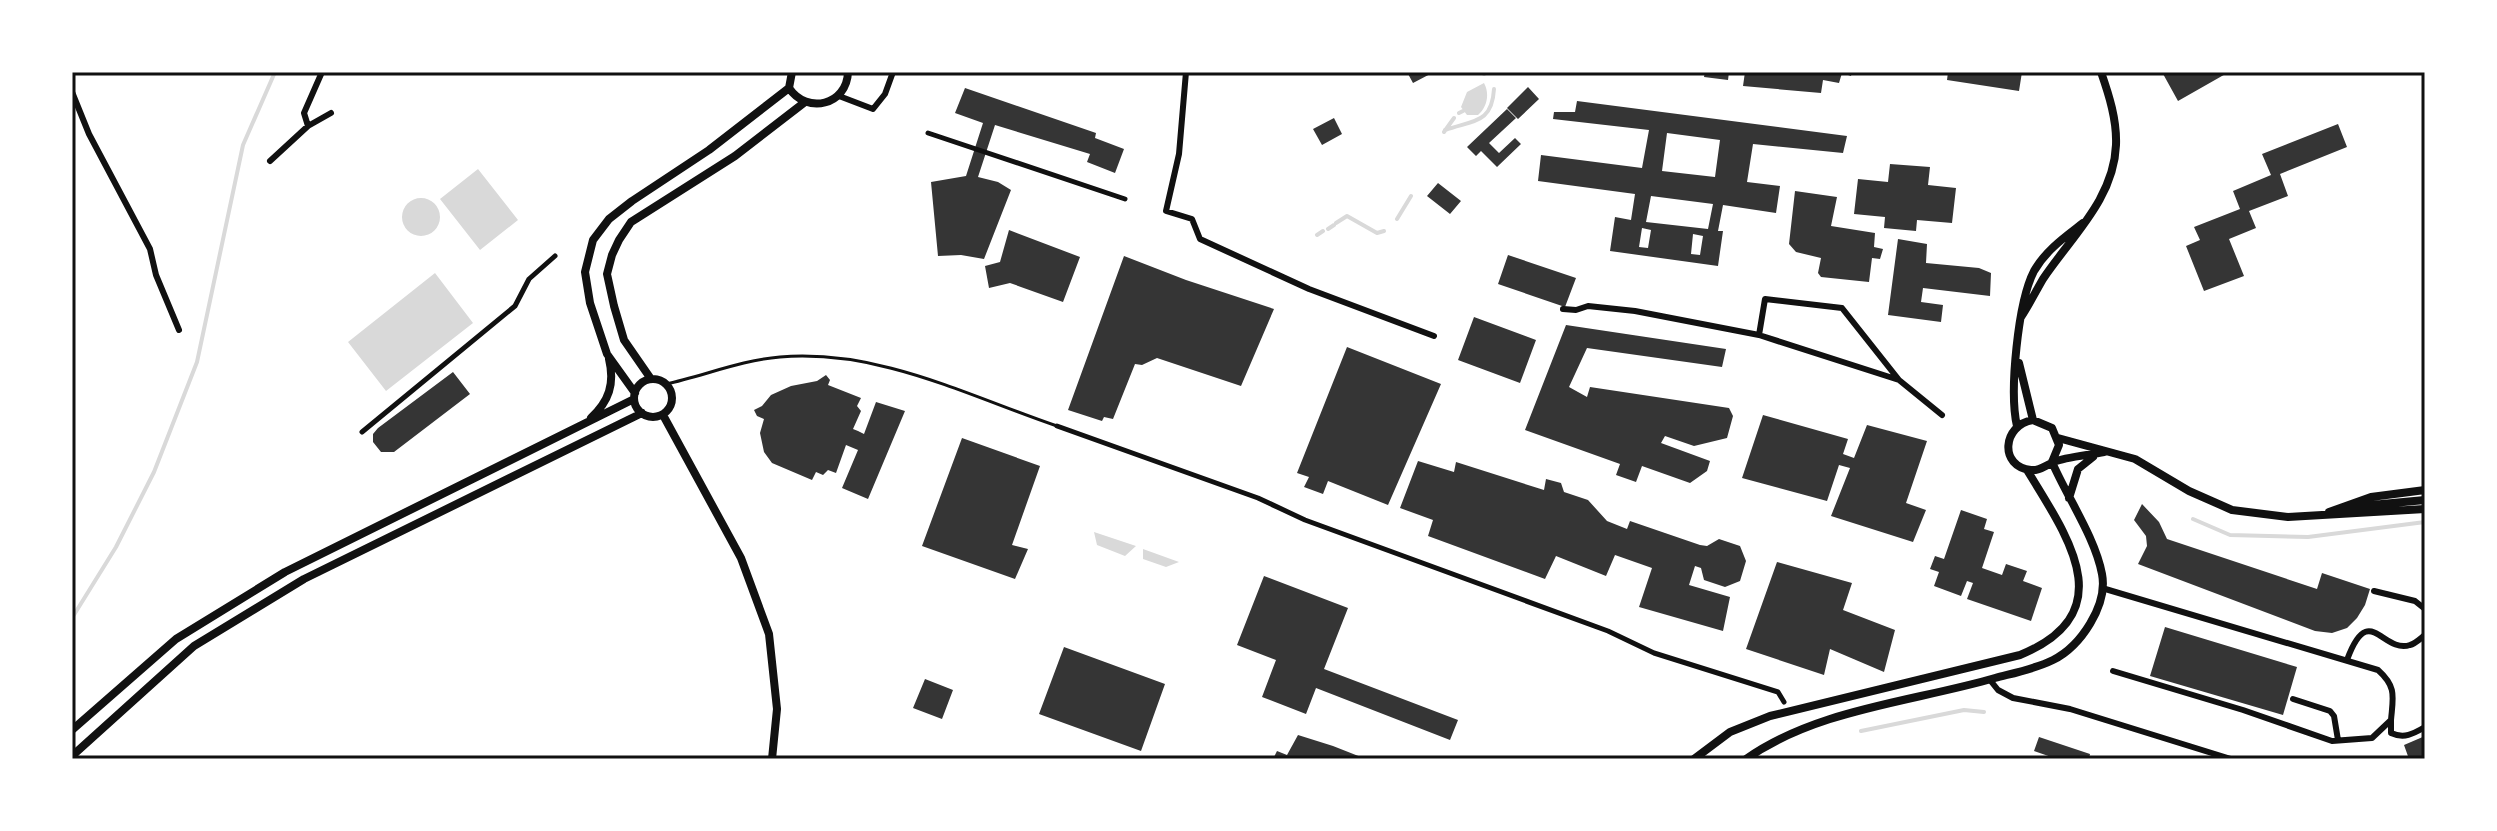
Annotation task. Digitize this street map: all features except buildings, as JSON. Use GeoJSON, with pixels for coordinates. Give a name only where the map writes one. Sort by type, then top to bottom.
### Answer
{"type":"FeatureCollection","features":[{"type":"Feature","properties":{"kind":"street"},"geometry":{"type":"LineString","coordinates":[[308,126],[304,113],[322,72]]}},
{"type":"Feature","properties":{"kind":"street"},"geometry":{"type":"LineString","coordinates":[[582,427],[603,407],[612,388],[612,372],[593,312],[585,272],[596,236],[609,219],[632,201],[709,150],[789,88],[792,72]]}},
{"type":"Feature","properties":{"kind":"street"},"geometry":{"type":"LineString","coordinates":[[789,88],[805,102],[823,104],[839,96],[848,72]]}},
{"type":"Feature","properties":{"kind":"street"},"geometry":{"type":"LineString","coordinates":[[839,96],[873,109],[885,94],[893,72]]}},
{"type":"Feature","properties":{"kind":"street"},"geometry":{"type":"LineString","coordinates":[[1186,72],[1179,154],[1166,211],[1192,219],[1200,239],[1253,265],[1434,336]]}},
{"type":"Feature","properties":{"kind":"street"},"geometry":{"type":"LineString","coordinates":[[2017,426],[2014,412],[2021,317],[2044,279],[2077,237],[2107,186],[2115,153],[2113,109],[2101,72]]}},
{"type":"Feature","properties":{"kind":"street"},"geometry":{"type":"LineString","coordinates":[[72,92],[89,134],[150,249],[156,275],[179,330]]}},
{"type":"Feature","properties":{"kind":"street"},"geometry":{"type":"LineString","coordinates":[[607,354],[635,396],[642,413],[652,417],[663,415],[673,400],[672,394],[666,384],[651,379],[624,340],[607,274],[612,255],[631,222],[735,156],[805,102]]}},
{"type":"Feature","properties":{"kind":"street"},"geometry":{"type":"LineString","coordinates":[[270,161],[308,126],[331,113]]}},
{"type":"Feature","properties":{"kind":"street"},"geometry":{"type":"LineString","coordinates":[[928,133],[1125,199]]}},
{"type":"Feature","properties":{"kind":"street"},"geometry":{"type":"LineString","coordinates":[[362,432],[515,306],[529,279],[555,256]]}},
{"type":"Feature","properties":{"kind":"street"},"geometry":{"type":"LineString","coordinates":[[1759,335],[1765,299],[1842,308],[1899,380],[1942,415]]}},
{"type":"Feature","properties":{"kind":"street"},"geometry":{"type":"LineString","coordinates":[[1563,309],[1576,310],[1588,306],[1635,311],[1759,335],[1899,380]]}},
{"type":"Feature","properties":{"kind":"street"},"geometry":{"type":"LineString","coordinates":[[2017,355],[2033,420]]}},
{"type":"Feature","properties":{"kind":"street"},"geometry":{"type":"LineString","coordinates":[[72,730],[176,639],[285,572],[582,427],[635,396],[641,384],[651,379]]}},
{"type":"Feature","properties":{"kind":"street"},"geometry":{"type":"LineString","coordinates":[[72,756],[194,646],[304,579],[642,413]]}},
{"type":"Feature","properties":{"kind":"street"},"geometry":{"type":"LineString","coordinates":[[663,415],[741,558],[769,634],[777,709],[772,759]]}},
{"type":"Feature","properties":{"kind":"street"},"geometry":{"type":"LineString","coordinates":[[1694,759],[1730,732],[1770,716],[2020,655],[2043,646],[2060,633],[2078,600],[2081,582],[2077,566],[2027,470],[2014,462],[2008,449],[2010,434],[2017,426],[2033,420],[2049,425],[2059,445],[2052,462],[2102,575],[2102,588],[2090,622],[2080,638],[2066,651],[2042,664],[1990,680],[1833,718],[1784,737],[1747,759]]}},
{"type":"Feature","properties":{"kind":"street"},"geometry":{"type":"LineString","coordinates":[[1057,426],[1258,498],[1309,521],[1608,631],[1654,653],[1778,692],[1784,702]]}},
{"type":"Feature","properties":{"kind":"street"},"geometry":{"type":"LineString","coordinates":[[2058,438],[2135,459],[2189,491],[2232,510],[2277,516],[2425,509]]}},
{"type":"Feature","properties":{"kind":"street"},"geometry":{"type":"LineString","coordinates":[[2027,470],[2042,469],[2052,462],[2107,451]]}},
{"type":"Feature","properties":{"kind":"street"},"geometry":{"type":"LineString","coordinates":[[2069,499],[2078,469],[2089,459],[2107,451]]}},
{"type":"Feature","properties":{"kind":"street"},"geometry":{"type":"LineString","coordinates":[[2320,515],[2371,497],[2425,490]]}},
{"type":"Feature","properties":{"kind":"street"},"geometry":{"type":"LineString","coordinates":[[2339,508],[2425,500]]}},
{"type":"Feature","properties":{"kind":"street"},"geometry":{"type":"LineString","coordinates":[[2102,588],[2378,670],[2388,679],[2393,693],[2391,733],[2409,736],[2425,727]]}},
{"type":"Feature","properties":{"kind":"street"},"geometry":{"type":"LineString","coordinates":[[2374,591],[2415,601],[2425,609]]}},
{"type":"Feature","properties":{"kind":"street"},"geometry":{"type":"LineString","coordinates":[[2347,660],[2357,637],[2366,632],[2375,632],[2399,647],[2411,645],[2425,635]]}},
{"type":"Feature","properties":{"kind":"street"},"geometry":{"type":"LineString","coordinates":[[2113,671],[2243,710],[2332,741],[2372,738],[2391,720]]}},
{"type":"Feature","properties":{"kind":"street"},"geometry":{"type":"LineString","coordinates":[[1990,680],[1998,690],[2013,698],[2070,709],[2231,759]]}},
{"type":"Feature","properties":{"kind":"street"},"geometry":{"type":"LineString","coordinates":[[2293,699],[2330,711],[2334,716],[2338,740]]}},
{"type":"Feature","properties":{"kind":"lane"},"geometry":{"type":"LineString","coordinates":[[666,384],[778,357],[831,357],[913,373],[1057,426]]}},
{"type":"Feature","properties":{"kind":"shaded area"},"geometry":{"type":"Polygon","coordinates":[[[1484,83],[1487,100],[1484,108],[1478,115],[1467,115],[1461,107],[1467,92],[1484,83]]]}},
{"type":"Feature","properties":{"kind":"shaded area"},"geometry":{"type":"Polygon","coordinates":[[[478,169],[518,220],[480,250],[440,199],[478,169]]]}},
{"type":"Feature","properties":{"kind":"shaded area"},"geometry":{"type":"Polygon","coordinates":[[[421,198],[434,204],[440,217],[434,230],[421,236],[408,230],[402,217],[408,204],[421,198]]]}},
{"type":"Feature","properties":{"kind":"shaded area"},"geometry":{"type":"Polygon","coordinates":[[[435,273],[473,323],[386,391],[348,342],[435,273]]]}},
{"type":"Feature","properties":{"kind":"shaded area"},"geometry":{"type":"Polygon","coordinates":[[[1094,532],[1136,546],[1125,556],[1097,545],[1094,532]]]}},
{"type":"Feature","properties":{"kind":"shaded area"},"geometry":{"type":"Polygon","coordinates":[[[1143,549],[1179,562],[1166,567],[1143,559],[1143,549]]]}},
{"type":"Feature","properties":{"kind":"waterway"},"geometry":{"type":"LineString","coordinates":[[72,618],[116,547],[154,472],[197,362],[243,145],[275,72]]}},
{"type":"Feature","properties":{"kind":"waterway"},"geometry":{"type":"LineString","coordinates":[[1445,130],[1485,115],[1494,89]]}},
{"type":"Feature","properties":{"kind":"waterway"},"geometry":{"type":"LineString","coordinates":[[1459,113],[1463,111]]}},
{"type":"Feature","properties":{"kind":"waterway"},"geometry":{"type":"LineString","coordinates":[[1444,132],[1454,118]]}},
{"type":"Feature","properties":{"kind":"waterway"},"geometry":{"type":"LineString","coordinates":[[1397,219],[1411,196]]}},
{"type":"Feature","properties":{"kind":"waterway"},"geometry":{"type":"LineString","coordinates":[[1336,223],[1347,216],[1377,233],[1384,231]]}},
{"type":"Feature","properties":{"kind":"waterway"},"geometry":{"type":"LineString","coordinates":[[1328,229],[1334,225]]}},
{"type":"Feature","properties":{"kind":"waterway"},"geometry":{"type":"LineString","coordinates":[[1317,235],[1323,231]]}},
{"type":"Feature","properties":{"kind":"waterway"},"geometry":{"type":"LineString","coordinates":[[2193,519],[2230,535],[2308,537],[2425,522]]}},
{"type":"Feature","properties":{"kind":"waterway"},"geometry":{"type":"LineString","coordinates":[[1861,731],[1964,710],[1984,712]]}}]}
